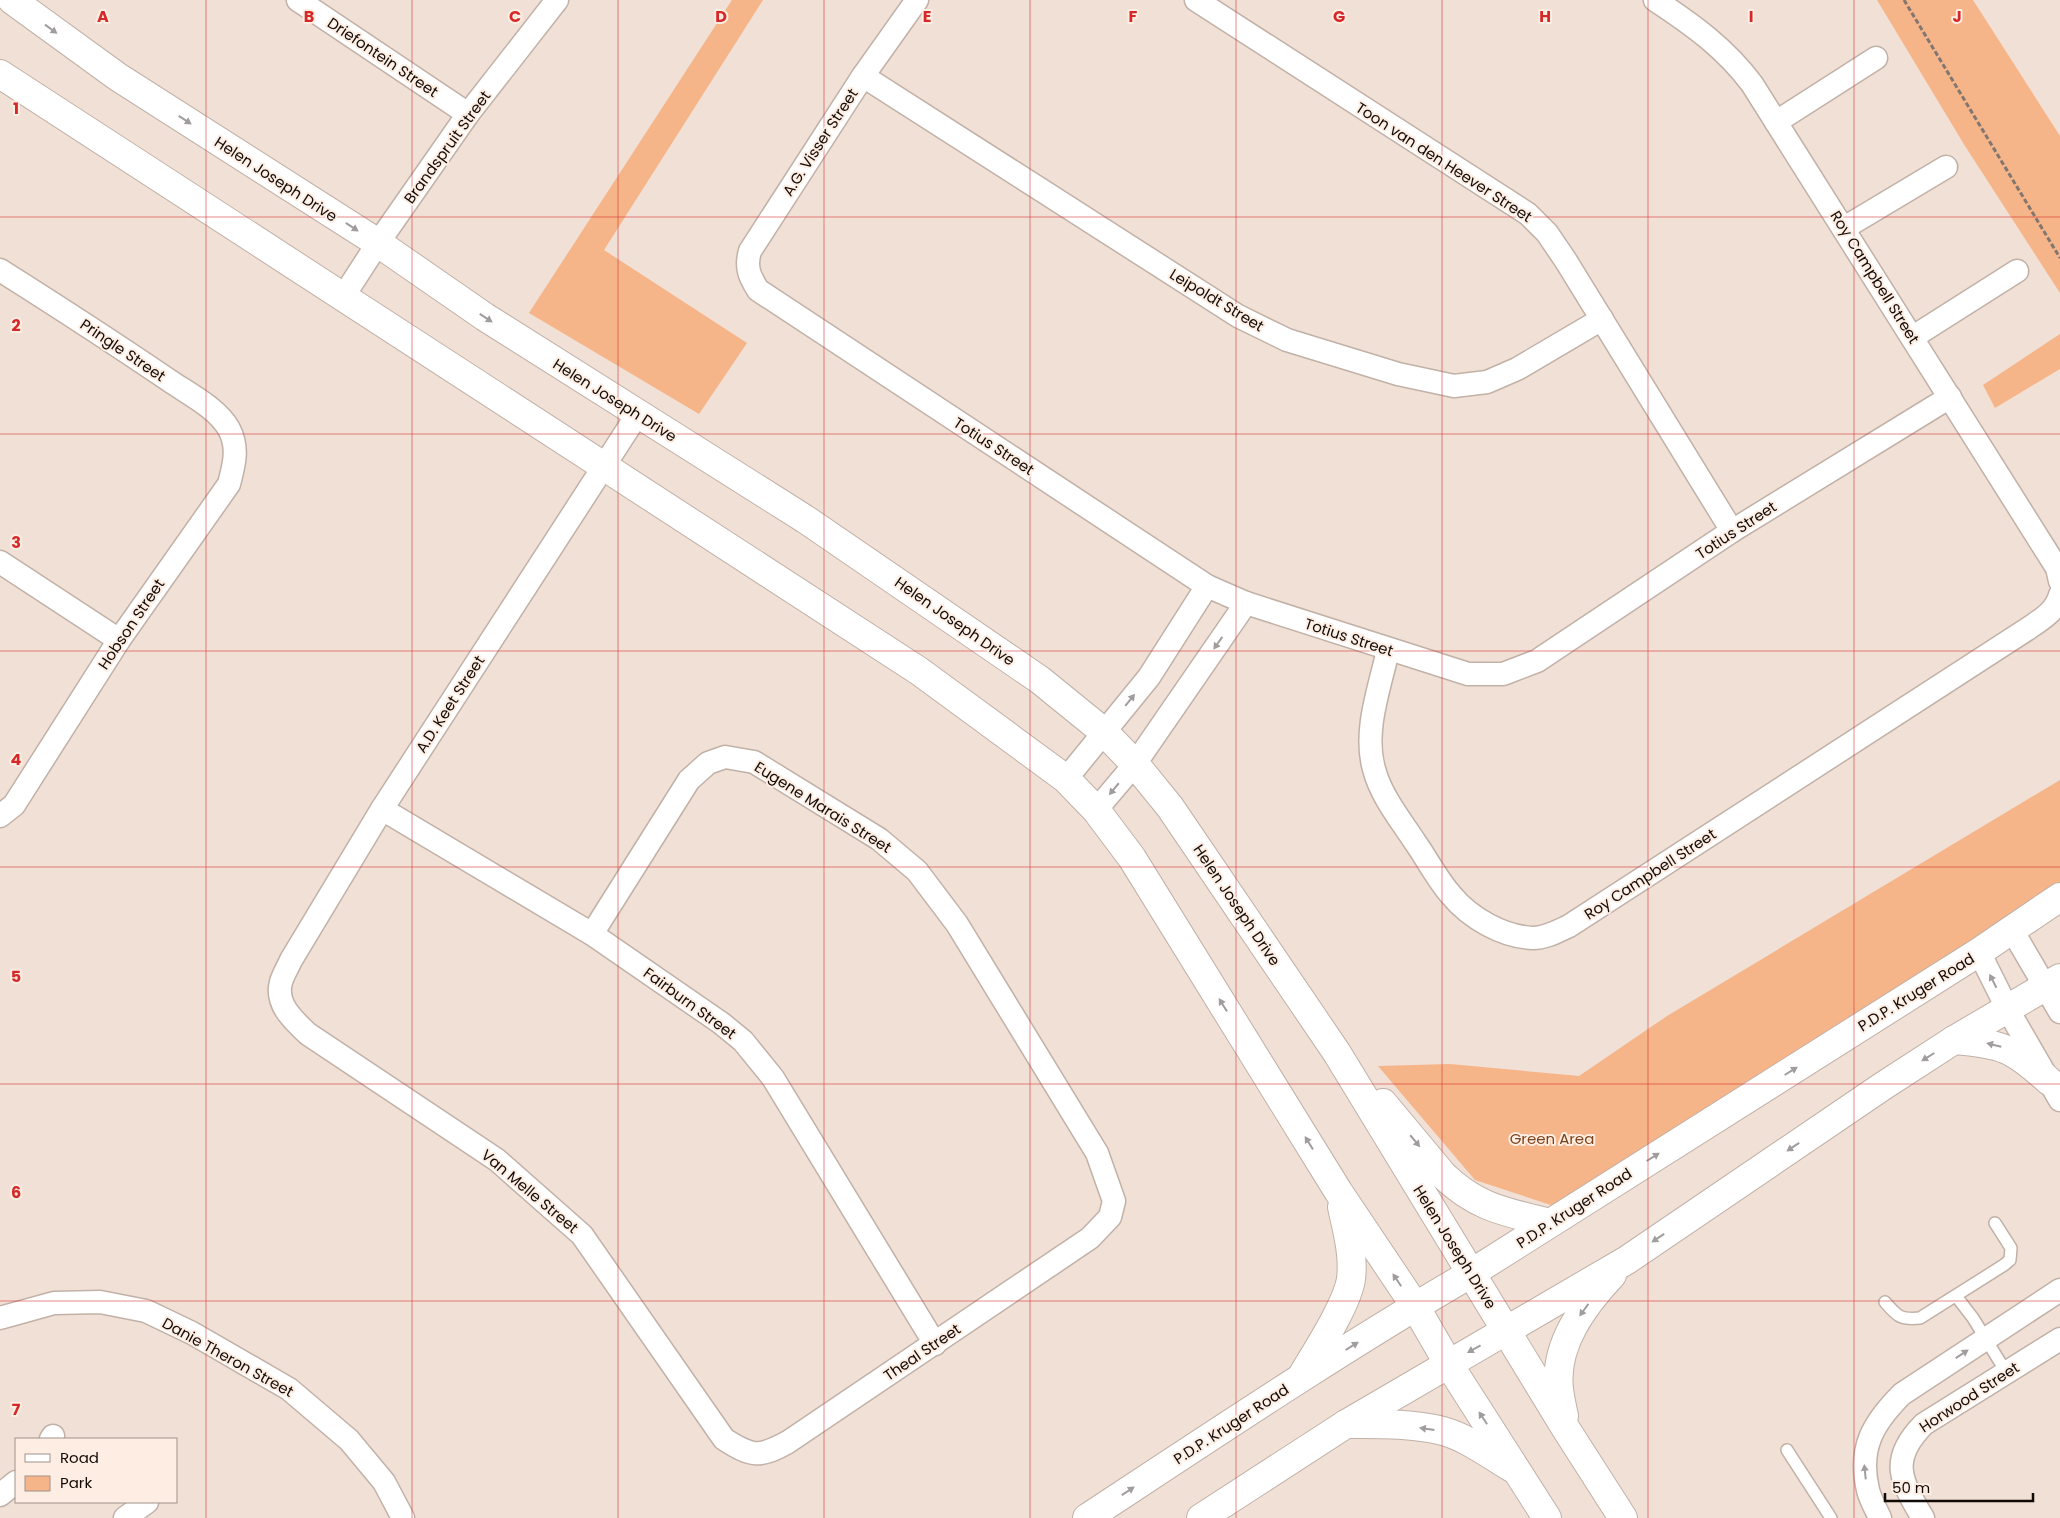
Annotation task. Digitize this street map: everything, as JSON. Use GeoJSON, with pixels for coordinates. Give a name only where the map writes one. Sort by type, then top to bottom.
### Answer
{"type":"FeatureCollection","features":[{"type":"Feature","properties":{"kind":"street","name":"Helen Joseph Drive"},"geometry":{"type":"LineString","coordinates":[[12,0],[118,77],[378,243],[485,317],[637,415],[805,519],[1040,680],[1104,732],[1135,764],[1170,807],[1337,1053],[1470,1274],[1623,1518]]}},
{"type":"Feature","properties":{"kind":"street","name":"Driefontein Street"},"geometry":{"type":"LineString","coordinates":[[298,0],[468,114]]}},
{"type":"Feature","properties":{"kind":"street","name":"Brandspruit Street"},"geometry":{"type":"LineString","coordinates":[[343,297],[378,243],[468,114],[557,0]]}},
{"type":"Feature","properties":{"kind":"street","name":"A.G. Visser Street"},"geometry":{"type":"LineString","coordinates":[[758,290],[747,270],[750,251],[863,76],[917,0]]}},
{"type":"Feature","properties":{"kind":"street","name":"Toon van den Heever Street"},"geometry":{"type":"LineString","coordinates":[[1196,0],[1528,214],[1548,233],[1732,531]]}},
{"type":"Feature","properties":{"kind":"street","name":"Roy Campbell Street"},"geometry":{"type":"LineString","coordinates":[[1655,0],[1728,54],[1752,84],[2058,568],[2060,581]]}},
{"type":"Feature","properties":{"kind":"street"},"geometry":{"type":"LineString","coordinates":[[1776,122],[1876,58]]}},
{"type":"Feature","properties":{"kind":"street"},"geometry":{"type":"LineString","coordinates":[[0,74],[919,671],[1066,779],[1096,810],[1132,858],[1338,1191],[1415,1306],[1448,1363],[1547,1518]]}},
{"type":"Feature","properties":{"kind":"street","name":"Leipoldt Street"},"geometry":{"type":"LineString","coordinates":[[863,76],[1238,316],[1287,340],[1398,374],[1454,386],[1487,382],[1517,369],[1602,319]]}},
{"type":"Feature","properties":{"kind":"street"},"geometry":{"type":"LineString","coordinates":[[1844,228],[1946,168]]}},
{"type":"Feature","properties":{"kind":"street","name":"Pringle Street"},"geometry":{"type":"LineString","coordinates":[[0,270],[136,358],[212,410],[228,427],[235,442]]}},
{"type":"Feature","properties":{"kind":"street"},"geometry":{"type":"LineString","coordinates":[[1913,337],[2017,271]]}},
{"type":"Feature","properties":{"kind":"street","name":"Totius Street"},"geometry":{"type":"LineString","coordinates":[[758,290],[1207,586],[1246,603],[1388,650],[1468,674],[1503,674],[1537,661],[1732,531],[1950,396]]}},
{"type":"Feature","properties":{"kind":"street","name":"A.D. Keet Street"},"geometry":{"type":"LineString","coordinates":[[282,1001],[280,983],[291,960],[382,810],[637,415]]}},
{"type":"Feature","properties":{"kind":"street","name":"Hobson Street"},"geometry":{"type":"LineString","coordinates":[[7,810],[118,640],[229,484],[236,460],[235,442]]}},
{"type":"Feature","properties":{"kind":"street"},"geometry":{"type":"LineString","coordinates":[[0,562],[118,640]]}},
{"type":"Feature","properties":{"kind":"street"},"geometry":{"type":"LineString","coordinates":[[1066,779],[1149,676],[1207,586]]}},
{"type":"Feature","properties":{"kind":"street","name":"Roy Campbell Street"},"geometry":{"type":"LineString","coordinates":[[1388,650],[1370,740],[1374,769],[1385,796],[1451,896],[1478,920],[1502,932],[1534,938],[1551,935],[1569,926],[2030,628],[2058,604],[2060,595]]}},
{"type":"Feature","properties":{"kind":"street"},"geometry":{"type":"LineString","coordinates":[[1096,810],[1135,764],[1246,603]]}},
{"type":"Feature","properties":{"kind":"street","name":"Eugene Marais Street"},"geometry":{"type":"LineString","coordinates":[[592,934],[689,780],[708,763],[725,757],[754,762],[879,839],[917,871],[957,924],[1097,1153],[1114,1201],[1110,1217]]}},
{"type":"Feature","properties":{"kind":"street","name":"Fairburn Street"},"geometry":{"type":"LineString","coordinates":[[382,810],[592,934],[721,1023],[743,1041],[773,1078],[935,1344]]}},
{"type":"Feature","properties":{"kind":"street","name":"P.D.P. Kruger Road"},"geometry":{"type":"LineString","coordinates":[[1087,1518],[1415,1306],[1470,1274],[1979,952],[2060,897]]}},
{"type":"Feature","properties":{"kind":"street"},"geometry":{"type":"LineString","coordinates":[[2012,930],[2053,983],[2060,1012]]}},
{"type":"Feature","properties":{"kind":"street"},"geometry":{"type":"LineString","coordinates":[[1979,952],[2008,1010],[2054,1090]]}},
{"type":"Feature","properties":{"kind":"street"},"geometry":{"type":"LineString","coordinates":[[1201,1518],[1346,1424],[1627,1260],[1883,1086],[1954,1040],[2053,983]]}},
{"type":"Feature","properties":{"kind":"street","name":"Van Melle Street"},"geometry":{"type":"LineString","coordinates":[[282,1001],[288,1015],[308,1034],[497,1160],[582,1235],[724,1439]]}},
{"type":"Feature","properties":{"kind":"street"},"geometry":{"type":"LineString","coordinates":[[1954,1040],[1991,1044],[2009,1049],[2026,1060],[2054,1090]]}},
{"type":"Feature","properties":{"kind":"street"},"geometry":{"type":"LineString","coordinates":[[1337,1053],[1351,1062],[1407,1132],[1454,1186],[1476,1201],[1492,1208],[1550,1223]]}},
{"type":"Feature","properties":{"kind":"street"},"geometry":{"type":"LineString","coordinates":[[1300,1379],[1345,1298],[1351,1281],[1352,1258],[1338,1191]]}},
{"type":"Feature","properties":{"kind":"street","name":"Theal Street"},"geometry":{"type":"LineString","coordinates":[[724,1439],[742,1450],[758,1454],[767,1453],[788,1442],[1090,1238],[1110,1217]]}},
{"type":"Feature","properties":{"kind":"street"},"geometry":{"type":"LineString","coordinates":[[1566,1429],[1559,1388],[1559,1367],[1567,1339],[1574,1324],[1604,1284],[1627,1260]]}},
{"type":"Feature","properties":{"kind":"street"},"geometry":{"type":"LineString","coordinates":[[1880,1518],[1868,1491],[1864,1465],[1869,1440],[1881,1414],[1902,1394],[2060,1290]]}},
{"type":"Feature","properties":{"kind":"street","name":"Danie Theron Street"},"geometry":{"type":"LineString","coordinates":[[0,1318],[54,1303],[100,1302],[146,1311],[192,1333],[289,1389],[350,1440],[384,1482],[403,1518]]}},
{"type":"Feature","properties":{"kind":"street","name":"Horwood Street"},"geometry":{"type":"LineString","coordinates":[[1923,1518],[1912,1501],[1900,1472],[1903,1452],[1911,1436],[1924,1424],[2060,1339]]}},
{"type":"Feature","properties":{"kind":"street"},"geometry":{"type":"LineString","coordinates":[[1346,1424],[1389,1425],[1444,1431],[1468,1442],[1518,1472]]}},
{"type":"Feature","properties":{"kind":"street"},"geometry":{"type":"LineString","coordinates":[[0,1496],[15,1483]]}},
{"type":"Feature","properties":{"kind":"street"},"geometry":{"type":"LineString","coordinates":[[124,1518],[146,1503]]}},
{"type":"Feature","properties":{"kind":"lane"},"geometry":{"type":"LineString","coordinates":[[1885,1302],[1895,1314],[1906,1320],[1920,1318],[2010,1260],[2011,1248],[1995,1223]]}},
{"type":"Feature","properties":{"kind":"lane"},"geometry":{"type":"LineString","coordinates":[[1956,1296],[1986,1338],[2006,1372]]}},
{"type":"Feature","properties":{"kind":"lane"},"geometry":{"type":"LineString","coordinates":[[1787,1450],[1831,1518]]}},
{"type":"Feature","properties":{"kind":"path"},"geometry":{"type":"LineString","coordinates":[[1904,0],[2060,258]]}},
{"type":"Feature","properties":{"kind":"green space"},"geometry":{"type":"Polygon","coordinates":[[[732,0],[763,0],[604,250],[747,343],[699,414],[529,313],[732,0]]]}},
{"type":"Feature","properties":{"kind":"green space"},"geometry":{"type":"Polygon","coordinates":[[[1877,0],[1973,0],[2060,136],[2060,293],[1965,146],[1877,0]]]}},
{"type":"Feature","properties":{"kind":"green space"},"geometry":{"type":"Polygon","coordinates":[[[2060,334],[2060,369],[1995,408],[1983,385],[2060,334]]]}},
{"type":"Feature","properties":{"kind":"green space","name":"Green Area"},"geometry":{"type":"Polygon","coordinates":[[[2060,780],[2060,883],[1563,1209],[1475,1180],[1378,1066],[1450,1064],[1579,1076],[1667,1016],[2060,780]]]}}]}
